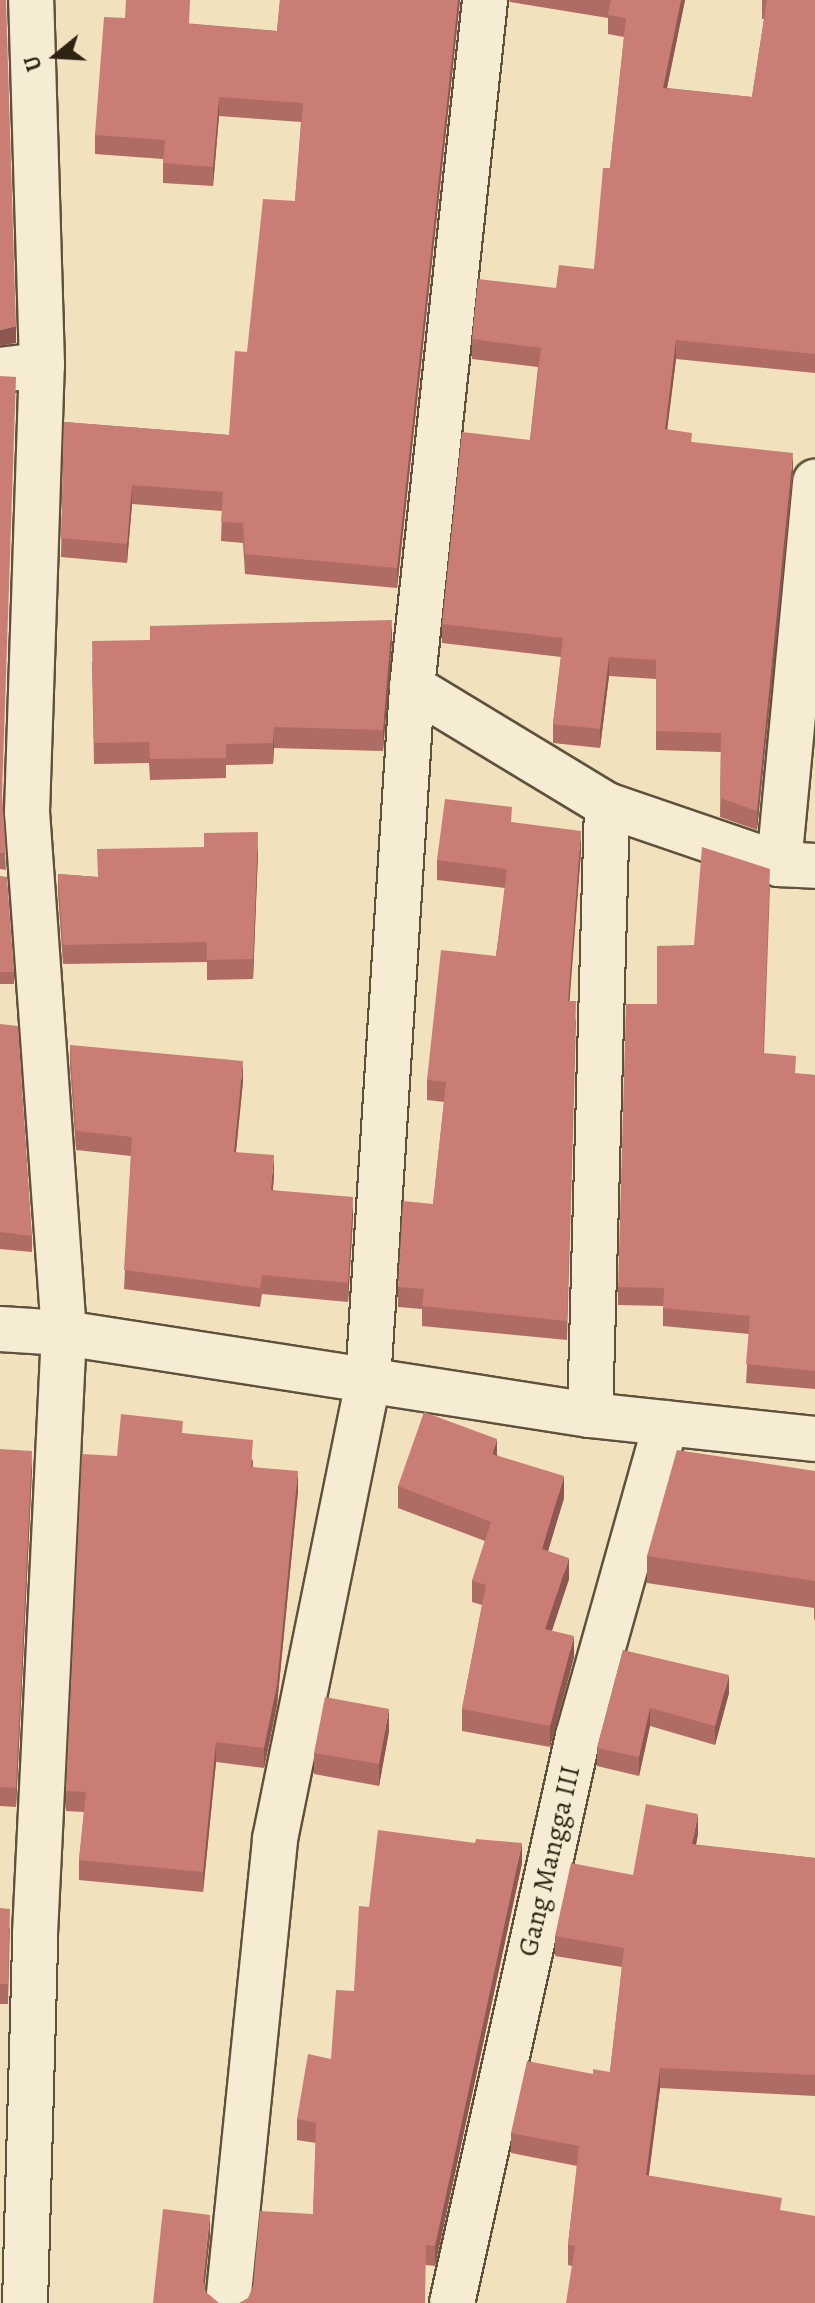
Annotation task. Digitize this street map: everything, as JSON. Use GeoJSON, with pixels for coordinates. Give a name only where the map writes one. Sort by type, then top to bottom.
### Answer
{"type":"FeatureCollection","features":[{"type":"Feature","properties":{"kind":"street"},"geometry":{"type":"LineString","coordinates":[[25,2303],[35,1934],[64,1333],[27,812],[42,365],[31,0]]}},
{"type":"Feature","properties":{"kind":"street"},"geometry":{"type":"LineString","coordinates":[[228,2303],[275,1839],[368,1381],[412,687],[485,0]]}},
{"type":"Feature","properties":{"kind":"street"},"geometry":{"type":"LineString","coordinates":[[0,370],[42,365]]}},
{"type":"Feature","properties":{"kind":"street"},"geometry":{"type":"LineString","coordinates":[[412,687],[607,805],[797,865],[815,482]]}},
{"type":"Feature","properties":{"kind":"street"},"geometry":{"type":"LineString","coordinates":[[590,1415],[607,805]]}},
{"type":"Feature","properties":{"kind":"street"},"geometry":{"type":"LineString","coordinates":[[0,1329],[64,1333],[590,1415],[815,1439]]}},
{"type":"Feature","properties":{"kind":"street","name":"Gang Mangga III"},"geometry":{"type":"LineString","coordinates":[[452,2303],[578,1736],[666,1423]]}},
{"type":"Feature","properties":{"kind":"building"},"geometry":{"type":"Polygon","coordinates":[[[0,0],[6,0],[16,326],[0,330],[0,0]]]}},
{"type":"Feature","properties":{"kind":"building"},"geometry":{"type":"Polygon","coordinates":[[[126,0],[190,0],[189,24],[277,31],[280,0],[458,0],[397,568],[245,554],[243,523],[221,522],[223,492],[132,485],[127,544],[61,538],[64,422],[229,435],[235,351],[247,352],[263,199],[295,201],[303,103],[219,97],[213,167],[163,163],[165,140],[95,135],[104,17],[125,18],[126,0]]]}},
{"type":"Feature","properties":{"kind":"building"},"geometry":{"type":"Polygon","coordinates":[[[611,0],[681,0],[663,88],[752,97],[767,0],[815,0],[815,354],[676,340],[665,429],[692,433],[691,442],[793,453],[757,811],[720,798],[721,733],[656,731],[656,660],[609,657],[600,729],[553,724],[563,638],[442,624],[462,432],[530,440],[541,348],[472,339],[478,279],[556,288],[559,265],[594,269],[603,168],[610,168],[626,18],[608,15],[611,0]]]}},
{"type":"Feature","properties":{"kind":"building"},"geometry":{"type":"Polygon","coordinates":[[[0,376],[16,377],[2,794],[6,853],[0,853],[0,376]]]}},
{"type":"Feature","properties":{"kind":"building"},"geometry":{"type":"Polygon","coordinates":[[[392,620],[383,730],[274,727],[273,743],[226,744],[226,758],[150,759],[149,742],[94,743],[92,641],[150,640],[150,626],[392,620]]]}},
{"type":"Feature","properties":{"kind":"building"},"geometry":{"type":"Polygon","coordinates":[[[445,799],[512,807],[511,822],[581,831],[568,1001],[576,1001],[567,1321],[422,1306],[424,1289],[398,1287],[403,1201],[433,1204],[446,1082],[427,1080],[441,950],[496,956],[507,869],[437,860],[445,799]]]}},
{"type":"Feature","properties":{"kind":"building"},"geometry":{"type":"Polygon","coordinates":[[[258,832],[253,959],[207,960],[207,942],[63,945],[58,874],[98,877],[97,849],[204,847],[204,833],[258,832]]]}},
{"type":"Feature","properties":{"kind":"building"},"geometry":{"type":"Polygon","coordinates":[[[702,847],[770,869],[763,1053],[796,1056],[795,1073],[815,1075],[815,1371],[746,1364],[750,1316],[663,1308],[664,1288],[618,1287],[626,1004],[657,1004],[657,946],[694,945],[702,847]]]}},
{"type":"Feature","properties":{"kind":"building"},"geometry":{"type":"Polygon","coordinates":[[[0,876],[7,877],[14,972],[0,972],[0,876]]]}},
{"type":"Feature","properties":{"kind":"building"},"geometry":{"type":"Polygon","coordinates":[[[0,1024],[18,1026],[32,1236],[0,1232],[0,1024]]]}},
{"type":"Feature","properties":{"kind":"building"},"geometry":{"type":"Polygon","coordinates":[[[70,1045],[243,1061],[234,1152],[274,1155],[271,1190],[353,1197],[348,1283],[262,1275],[260,1288],[124,1270],[132,1137],[76,1131],[70,1045]]]}},
{"type":"Feature","properties":{"kind":"building"},"geometry":{"type":"Polygon","coordinates":[[[424,1412],[497,1439],[492,1454],[564,1476],[542,1549],[569,1558],[545,1629],[574,1636],[550,1726],[462,1709],[486,1585],[472,1581],[491,1522],[398,1486],[424,1412]]]}},
{"type":"Feature","properties":{"kind":"building"},"geometry":{"type":"Polygon","coordinates":[[[121,1414],[183,1421],[182,1433],[253,1440],[251,1467],[298,1471],[277,1685],[264,1748],[216,1742],[203,1872],[79,1860],[86,1792],[66,1791],[82,1454],[117,1456],[121,1414]]]}},
{"type":"Feature","properties":{"kind":"building"},"geometry":{"type":"Polygon","coordinates":[[[0,1449],[32,1451],[16,1788],[0,1787],[0,1449]]]}},
{"type":"Feature","properties":{"kind":"building"},"geometry":{"type":"Polygon","coordinates":[[[677,1450],[815,1471],[815,1581],[647,1556],[677,1450]]]}},
{"type":"Feature","properties":{"kind":"building"},"geometry":{"type":"Polygon","coordinates":[[[623,1650],[729,1675],[715,1726],[650,1708],[639,1757],[597,1748],[623,1650]]]}},
{"type":"Feature","properties":{"kind":"building"},"geometry":{"type":"Polygon","coordinates":[[[325,1697],[389,1709],[379,1764],[314,1753],[325,1697]]]}},
{"type":"Feature","properties":{"kind":"building"},"geometry":{"type":"Polygon","coordinates":[[[646,1804],[698,1814],[692,1844],[815,1858],[815,2075],[660,2068],[646,2175],[782,2198],[780,2210],[815,2216],[815,2303],[566,2303],[575,2246],[568,2245],[579,2146],[511,2133],[527,2061],[593,2074],[593,2069],[610,2072],[624,1948],[555,1936],[571,1863],[633,1875],[646,1804]]]}},
{"type":"Feature","properties":{"kind":"building"},"geometry":{"type":"Polygon","coordinates":[[[378,1830],[475,1843],[476,1839],[522,1843],[435,2246],[426,2245],[425,2303],[239,2303],[248,2298],[253,2286],[260,2211],[313,2214],[316,2123],[297,2119],[308,2054],[331,2059],[336,1990],[354,1991],[359,1906],[369,1907],[378,1830]]]}},
{"type":"Feature","properties":{"kind":"building"},"geometry":{"type":"Polygon","coordinates":[[[0,1908],[10,1909],[8,1984],[0,1984],[0,1908]]]}},
{"type":"Feature","properties":{"kind":"building"},"geometry":{"type":"Polygon","coordinates":[[[163,2209],[210,2215],[203,2280],[206,2292],[219,2303],[153,2303],[163,2209]]]}}]}
